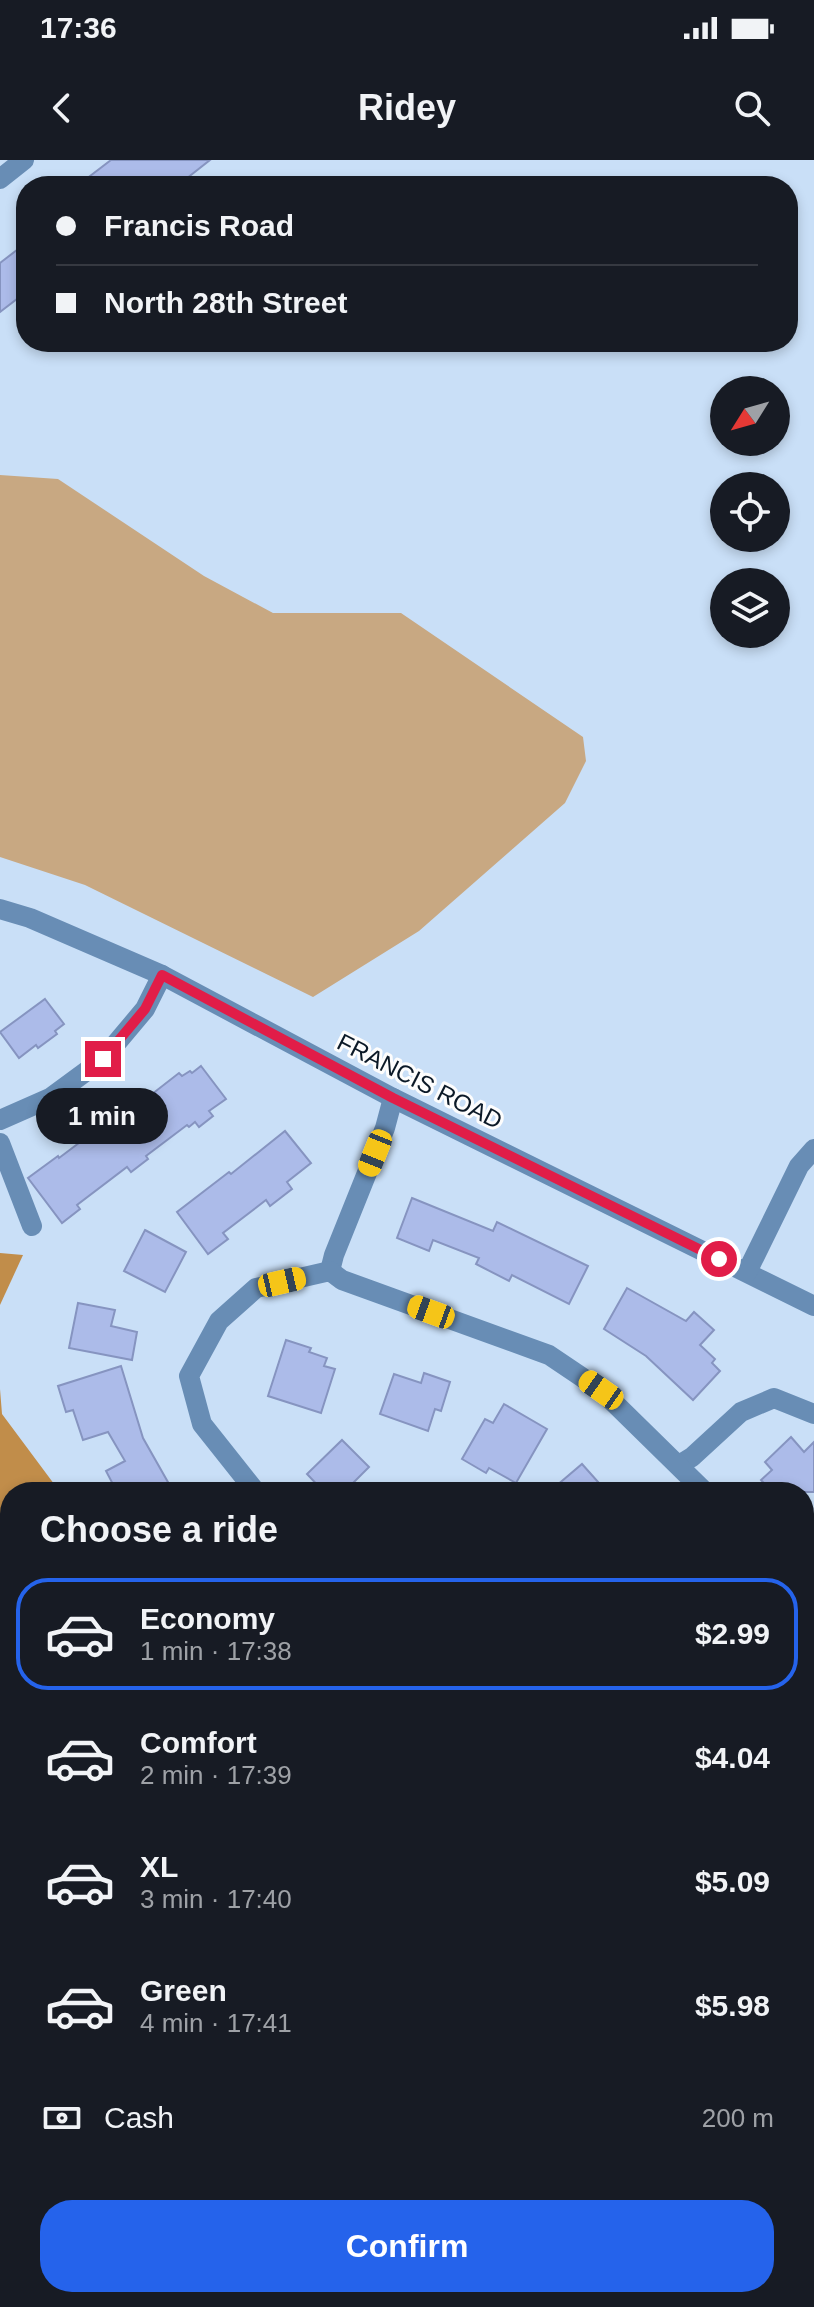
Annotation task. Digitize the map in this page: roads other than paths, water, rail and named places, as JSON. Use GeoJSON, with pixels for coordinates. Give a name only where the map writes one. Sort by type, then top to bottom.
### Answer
{"type":"FeatureCollection","features":[{"type":"Feature","properties":{"kind":"street"},"geometry":{"type":"LineString","coordinates":[[0,179],[24,160]]}},
{"type":"Feature","properties":{"kind":"street","name":"FRANCIS ROAD"},"geometry":{"type":"LineString","coordinates":[[0,909],[30,918],[162,975],[393,1098],[814,1306]]}},
{"type":"Feature","properties":{"kind":"street"},"geometry":{"type":"LineString","coordinates":[[0,1120],[50,1098],[103,1059],[145,1009],[162,975]]}},
{"type":"Feature","properties":{"kind":"street"},"geometry":{"type":"LineString","coordinates":[[330,1271],[387,1124],[393,1098]]}},
{"type":"Feature","properties":{"kind":"street"},"geometry":{"type":"LineString","coordinates":[[0,1143],[32,1226]]}},
{"type":"Feature","properties":{"kind":"street"},"geometry":{"type":"LineString","coordinates":[[747,1272],[799,1166],[814,1149]]}},
{"type":"Feature","properties":{"kind":"street"},"geometry":{"type":"LineString","coordinates":[[248,1482],[202,1424],[189,1376],[219,1321],[256,1288],[330,1271],[342,1280],[549,1355],[601,1390],[695,1482]]}},
{"type":"Feature","properties":{"kind":"street"},"geometry":{"type":"LineString","coordinates":[[679,1465],[741,1412],[774,1398],[814,1414]]}}]}
